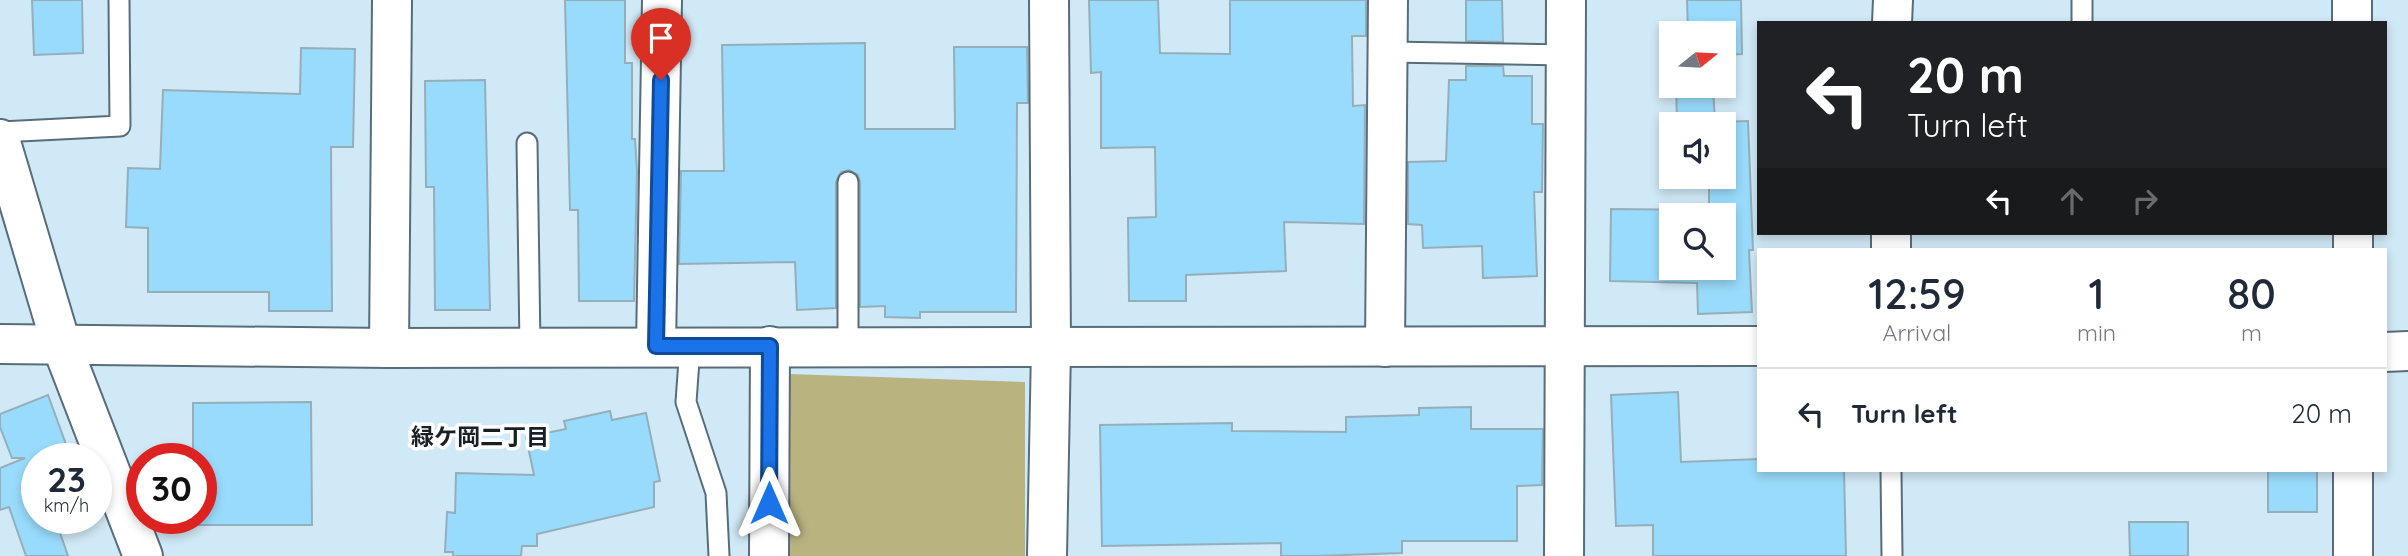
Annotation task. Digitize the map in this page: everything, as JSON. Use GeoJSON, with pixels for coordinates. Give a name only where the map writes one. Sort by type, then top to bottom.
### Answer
{"type":"FeatureCollection","features":[{"type":"Feature","properties":{"kind":"street"},"geometry":{"type":"LineString","coordinates":[[389,348],[392,0]]}},
{"type":"Feature","properties":{"kind":"street"},"geometry":{"type":"LineString","coordinates":[[662,0],[673,346]]}},
{"type":"Feature","properties":{"kind":"street"},"geometry":{"type":"LineString","coordinates":[[1046,556],[1051,348],[1049,0]]}},
{"type":"Feature","properties":{"kind":"street"},"geometry":{"type":"LineString","coordinates":[[1385,347],[1388,0]]}},
{"type":"Feature","properties":{"kind":"street"},"geometry":{"type":"LineString","coordinates":[[1564,556],[1566,0]]}},
{"type":"Feature","properties":{"kind":"street"},"geometry":{"type":"LineString","coordinates":[[1892,21],[1893,0]]}},
{"type":"Feature","properties":{"kind":"street"},"geometry":{"type":"LineString","coordinates":[[2352,0],[2352,21]]}},
{"type":"Feature","properties":{"kind":"street"},"geometry":{"type":"LineString","coordinates":[[0,139],[61,344],[143,556]]}},
{"type":"Feature","properties":{"kind":"street"},"geometry":{"type":"LineString","coordinates":[[0,344],[389,348],[1757,346]]}},
{"type":"Feature","properties":{"kind":"street"},"geometry":{"type":"LineString","coordinates":[[769,556],[770,346]]}},
{"type":"Feature","properties":{"kind":"street"},"geometry":{"type":"LineString","coordinates":[[2387,352],[2408,351]]}},
{"type":"Feature","properties":{"kind":"street"},"geometry":{"type":"LineString","coordinates":[[2353,472],[2353,556]]}},
{"type":"Feature","properties":{"kind":"lane"},"geometry":{"type":"LineString","coordinates":[[0,132],[120,127],[119,0]]}},
{"type":"Feature","properties":{"kind":"lane"},"geometry":{"type":"LineString","coordinates":[[2082,0],[2082,21]]}},
{"type":"Feature","properties":{"kind":"lane"},"geometry":{"type":"LineString","coordinates":[[1388,52],[1566,55]]}},
{"type":"Feature","properties":{"kind":"lane"},"geometry":{"type":"LineString","coordinates":[[527,143],[530,346]]}},
{"type":"Feature","properties":{"kind":"lane"},"geometry":{"type":"LineString","coordinates":[[848,182],[848,346]]}},
{"type":"Feature","properties":{"kind":"lane"},"geometry":{"type":"LineString","coordinates":[[673,346],[686,402],[716,493],[719,556]]}},
{"type":"Feature","properties":{"kind":"lane"},"geometry":{"type":"LineString","coordinates":[[1891,472],[1892,556]]}},
{"type":"Feature","properties":{"kind":"shaded area"},"geometry":{"type":"Polygon","coordinates":[[[789,374],[1025,382],[1025,556],[788,556],[789,374]]]}},
{"type":"Feature","properties":{"kind":"building"},"geometry":{"type":"Polygon","coordinates":[[[32,0],[82,0],[83,53],[34,55],[32,0]]]}},
{"type":"Feature","properties":{"kind":"building"},"geometry":{"type":"Polygon","coordinates":[[[565,0],[625,0],[625,63],[632,63],[632,139],[635,139],[637,171],[634,301],[579,301],[578,210],[570,210],[565,0]]]}},
{"type":"Feature","properties":{"kind":"building"},"geometry":{"type":"Polygon","coordinates":[[[1089,0],[1158,0],[1160,53],[1230,54],[1230,0],[1366,0],[1366,36],[1352,36],[1353,106],[1365,105],[1364,224],[1284,222],[1286,271],[1186,275],[1186,301],[1129,301],[1128,218],[1156,217],[1155,147],[1101,148],[1101,72],[1091,73],[1089,0]]]}},
{"type":"Feature","properties":{"kind":"building"},"geometry":{"type":"Polygon","coordinates":[[[1466,0],[1502,0],[1503,42],[1466,41],[1466,0]]]}},
{"type":"Feature","properties":{"kind":"building"},"geometry":{"type":"Polygon","coordinates":[[[1687,0],[1741,0],[1742,54],[1736,54],[1736,21],[1688,21],[1687,0]]]}},
{"type":"Feature","properties":{"kind":"building"},"geometry":{"type":"Polygon","coordinates":[[[865,43],[865,129],[955,129],[954,47],[1027,47],[1028,103],[1017,103],[1016,312],[920,312],[920,318],[885,317],[885,306],[860,307],[860,182],[858,175],[849,170],[841,172],[836,182],[836,308],[797,310],[795,262],[679,264],[681,171],[724,171],[722,45],[865,43]]]}},
{"type":"Feature","properties":{"kind":"building"},"geometry":{"type":"Polygon","coordinates":[[[301,48],[355,49],[353,147],[331,147],[332,311],[269,311],[269,292],[148,292],[148,228],[126,227],[128,168],[160,169],[163,90],[300,94],[301,48]]]}},
{"type":"Feature","properties":{"kind":"building"},"geometry":{"type":"Polygon","coordinates":[[[1466,66],[1503,66],[1504,76],[1532,76],[1532,124],[1543,124],[1542,192],[1534,192],[1537,276],[1483,278],[1482,246],[1423,248],[1422,225],[1408,224],[1408,162],[1446,161],[1449,80],[1466,80],[1466,66]]]}},
{"type":"Feature","properties":{"kind":"building"},"geometry":{"type":"Polygon","coordinates":[[[485,80],[490,310],[435,310],[434,187],[426,187],[425,81],[485,80]]]}},
{"type":"Feature","properties":{"kind":"building"},"geometry":{"type":"Polygon","coordinates":[[[1676,98],[1714,98],[1714,112],[1677,112],[1676,98]]]}},
{"type":"Feature","properties":{"kind":"building"},"geometry":{"type":"Polygon","coordinates":[[[1736,121],[1748,121],[1753,250],[1749,250],[1752,312],[1698,314],[1697,283],[1610,281],[1611,209],[1659,209],[1659,280],[1736,280],[1736,203],[1709,203],[1709,189],[1736,189],[1736,121]]]}},
{"type":"Feature","properties":{"kind":"building"},"geometry":{"type":"Polygon","coordinates":[[[1678,392],[1681,462],[1757,459],[1757,472],[1844,472],[1846,556],[1653,556],[1653,525],[1616,526],[1611,395],[1678,392]]]}},
{"type":"Feature","properties":{"kind":"building"},"geometry":{"type":"Polygon","coordinates":[[[48,395],[66,443],[21,443],[21,458],[12,458],[0,427],[0,414],[48,395]]]}},
{"type":"Feature","properties":{"kind":"building"},"geometry":{"type":"Polygon","coordinates":[[[311,402],[312,525],[217,525],[217,443],[193,443],[193,403],[311,402]]]}},
{"type":"Feature","properties":{"kind":"building"},"geometry":{"type":"Polygon","coordinates":[[[1471,407],[1471,429],[1543,429],[1542,485],[1517,486],[1517,541],[1402,541],[1402,553],[1317,556],[1281,556],[1281,543],[1102,546],[1100,425],[1232,423],[1232,431],[1346,432],[1346,417],[1419,415],[1419,408],[1471,407]]]}},
{"type":"Feature","properties":{"kind":"building"},"geometry":{"type":"Polygon","coordinates":[[[610,411],[612,420],[646,413],[660,481],[654,482],[654,507],[537,534],[537,546],[522,546],[521,556],[453,556],[453,552],[445,552],[447,512],[455,513],[456,473],[534,475],[526,437],[566,429],[564,421],[610,411]]]}},
{"type":"Feature","properties":{"kind":"building"},"geometry":{"type":"Polygon","coordinates":[[[21,460],[21,534],[60,534],[68,556],[26,556],[9,507],[0,510],[0,468],[21,460]]]}},
{"type":"Feature","properties":{"kind":"building"},"geometry":{"type":"Polygon","coordinates":[[[2268,472],[2317,472],[2317,512],[2268,512],[2268,472]]]}},
{"type":"Feature","properties":{"kind":"building"},"geometry":{"type":"Polygon","coordinates":[[[2129,522],[2188,522],[2188,556],[2130,556],[2129,522]]]}},
{"type":"Feature","properties":{"kind":"district","name":"緑ケ岡二丁目"},"geometry":{"type":"Point","coordinates":[480,437]}},
{"type":"Feature","properties":{"kind":"route"},"geometry":{"type":"LineString","coordinates":[[661,80],[656,346],[770,346],[769,503]]}}]}
